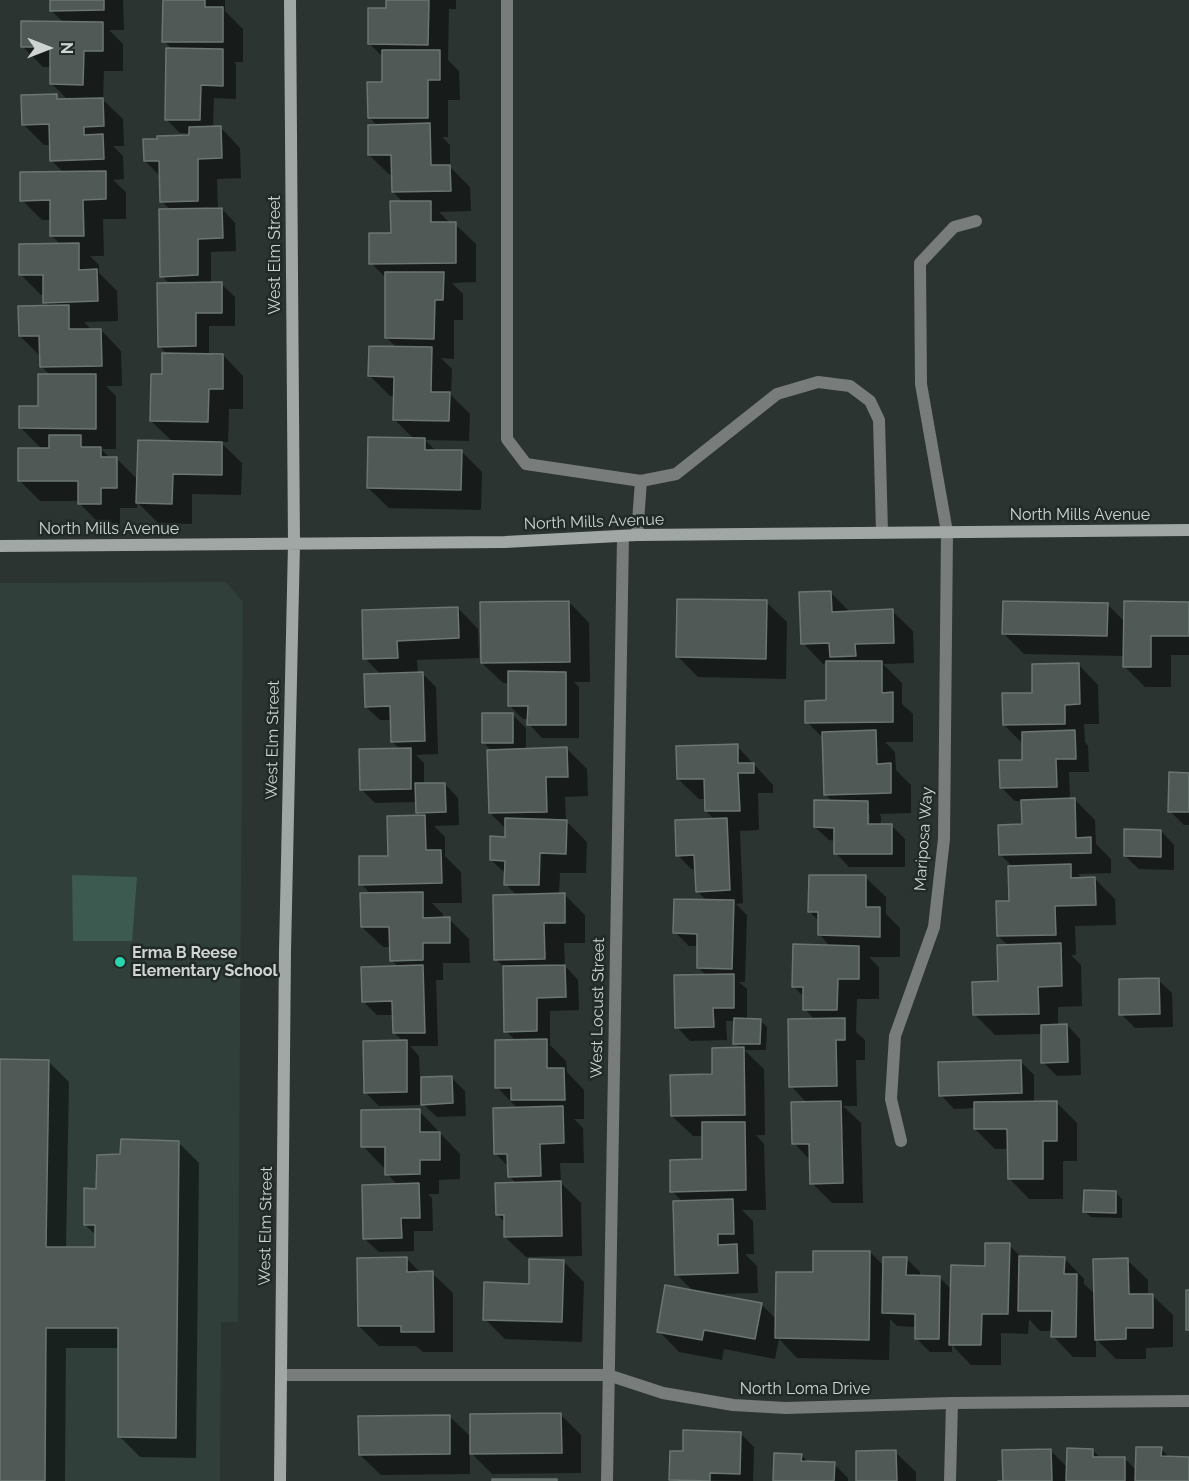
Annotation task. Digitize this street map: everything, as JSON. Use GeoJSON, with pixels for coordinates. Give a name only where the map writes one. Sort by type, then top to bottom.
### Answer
{"type":"FeatureCollection","features":[{"type":"Feature","properties":{"kind":"street","name":"West Elm Street"},"geometry":{"type":"LineString","coordinates":[[280,1481],[285,951],[294,544],[290,0]]}},
{"type":"Feature","properties":{"kind":"street"},"geometry":{"type":"LineString","coordinates":[[507,0],[507,439],[526,464],[641,481],[676,474],[777,394],[818,382],[850,386],[870,401],[879,420],[882,532]]}},
{"type":"Feature","properties":{"kind":"street","name":"Mariposa Way"},"geometry":{"type":"LineString","coordinates":[[901,1141],[891,1099],[895,1036],[934,927],[944,839],[947,532],[921,384],[921,262],[954,227],[976,221]]}},
{"type":"Feature","properties":{"kind":"street"},"geometry":{"type":"LineString","coordinates":[[637,535],[641,481]]}},
{"type":"Feature","properties":{"kind":"street","name":"North Mills Avenue"},"geometry":{"type":"LineString","coordinates":[[0,546],[505,542],[637,535],[1189,530]]}},
{"type":"Feature","properties":{"kind":"street","name":"West Locust Street"},"geometry":{"type":"LineString","coordinates":[[606,1481],[623,536]]}},
{"type":"Feature","properties":{"kind":"street","name":"North Loma Drive"},"geometry":{"type":"LineString","coordinates":[[281,1375],[608,1375],[663,1393],[733,1405],[786,1408],[952,1403],[1189,1401]]}},
{"type":"Feature","properties":{"kind":"street"},"geometry":{"type":"LineString","coordinates":[[950,1481],[952,1403]]}},
{"type":"Feature","properties":{"kind":"shaded area","name":"Erma B Reese Elementary School"},"geometry":{"type":"Polygon","coordinates":[[[226,582],[243,602],[238,1322],[221,1322],[220,1481],[0,1481],[0,583],[226,582]]]}},
{"type":"Feature","properties":{"kind":"green space"},"geometry":{"type":"Polygon","coordinates":[[[72,875],[137,877],[132,941],[73,941],[72,875]]]}},
{"type":"Feature","properties":{"kind":"building"},"geometry":{"type":"Polygon","coordinates":[[[50,0],[104,0],[104,10],[50,11],[50,0]]]}},
{"type":"Feature","properties":{"kind":"building"},"geometry":{"type":"Polygon","coordinates":[[[163,0],[205,0],[205,7],[223,7],[223,42],[162,42],[163,0]]]}},
{"type":"Feature","properties":{"kind":"building"},"geometry":{"type":"Polygon","coordinates":[[[386,0],[429,0],[428,45],[368,44],[368,8],[386,8],[386,0]]]}},
{"type":"Feature","properties":{"kind":"building"},"geometry":{"type":"Polygon","coordinates":[[[21,21],[103,22],[103,51],[84,51],[83,85],[50,84],[50,47],[21,47],[21,21]]]}},
{"type":"Feature","properties":{"kind":"building"},"geometry":{"type":"Polygon","coordinates":[[[166,48],[223,49],[223,86],[201,85],[200,120],[165,120],[166,48]]]}},
{"type":"Feature","properties":{"kind":"building"},"geometry":{"type":"Polygon","coordinates":[[[382,50],[440,50],[440,80],[428,80],[428,118],[368,118],[367,82],[382,82],[382,50]]]}},
{"type":"Feature","properties":{"kind":"building"},"geometry":{"type":"Polygon","coordinates":[[[57,94],[57,99],[103,98],[104,126],[84,127],[84,135],[103,134],[104,159],[50,161],[49,124],[22,125],[21,95],[57,94]]]}},
{"type":"Feature","properties":{"kind":"building"},"geometry":{"type":"Polygon","coordinates":[[[430,123],[431,165],[450,165],[451,191],[392,192],[391,155],[368,155],[368,125],[430,123]]]}},
{"type":"Feature","properties":{"kind":"building"},"geometry":{"type":"Polygon","coordinates":[[[221,126],[222,158],[198,159],[198,201],[160,202],[159,161],[144,161],[143,139],[189,135],[189,127],[221,126]]]}},
{"type":"Feature","properties":{"kind":"building"},"geometry":{"type":"Polygon","coordinates":[[[106,171],[106,199],[83,200],[84,236],[50,236],[50,200],[20,201],[20,172],[106,171]]]}},
{"type":"Feature","properties":{"kind":"building"},"geometry":{"type":"Polygon","coordinates":[[[390,201],[431,201],[431,222],[456,222],[456,263],[369,264],[369,233],[391,233],[390,201]]]}},
{"type":"Feature","properties":{"kind":"building"},"geometry":{"type":"Polygon","coordinates":[[[222,208],[223,238],[198,239],[198,275],[160,277],[159,209],[222,208]]]}},
{"type":"Feature","properties":{"kind":"building"},"geometry":{"type":"Polygon","coordinates":[[[79,243],[79,270],[97,269],[98,301],[43,303],[43,275],[19,275],[19,244],[79,243]]]}},
{"type":"Feature","properties":{"kind":"building"},"geometry":{"type":"Polygon","coordinates":[[[385,272],[444,272],[443,300],[435,300],[434,339],[385,338],[385,272]]]}},
{"type":"Feature","properties":{"kind":"building"},"geometry":{"type":"Polygon","coordinates":[[[222,282],[222,313],[196,313],[196,346],[158,347],[157,283],[222,282]]]}},
{"type":"Feature","properties":{"kind":"building"},"geometry":{"type":"Polygon","coordinates":[[[69,305],[69,329],[101,329],[102,366],[40,367],[39,336],[19,336],[18,306],[69,305]]]}},
{"type":"Feature","properties":{"kind":"building"},"geometry":{"type":"Polygon","coordinates":[[[369,346],[432,347],[431,392],[450,392],[449,421],[393,420],[394,377],[368,376],[369,346]]]}},
{"type":"Feature","properties":{"kind":"building"},"geometry":{"type":"Polygon","coordinates":[[[162,353],[223,354],[223,389],[209,389],[208,422],[150,421],[151,374],[162,374],[162,353]]]}},
{"type":"Feature","properties":{"kind":"building"},"geometry":{"type":"Polygon","coordinates":[[[38,374],[96,374],[96,429],[19,428],[19,406],[38,406],[38,374]]]}},
{"type":"Feature","properties":{"kind":"building"},"geometry":{"type":"Polygon","coordinates":[[[49,435],[81,435],[81,447],[101,447],[101,457],[117,457],[117,488],[101,488],[101,504],[78,504],[78,481],[18,481],[18,448],[49,448],[49,435]]]}},
{"type":"Feature","properties":{"kind":"building"},"geometry":{"type":"Polygon","coordinates":[[[368,437],[425,438],[425,450],[462,450],[461,490],[367,488],[368,437]]]}},
{"type":"Feature","properties":{"kind":"building"},"geometry":{"type":"Polygon","coordinates":[[[138,440],[222,442],[222,475],[173,474],[172,504],[136,503],[138,440]]]}},
{"type":"Feature","properties":{"kind":"building"},"geometry":{"type":"Polygon","coordinates":[[[831,591],[832,612],[893,609],[894,643],[855,644],[856,656],[830,657],[829,643],[801,644],[799,592],[831,591]]]}},
{"type":"Feature","properties":{"kind":"building"},"geometry":{"type":"Polygon","coordinates":[[[677,599],[767,600],[766,659],[676,657],[677,599]]]}},
{"type":"Feature","properties":{"kind":"building"},"geometry":{"type":"Polygon","coordinates":[[[569,601],[570,662],[481,663],[480,602],[569,601]]]}},
{"type":"Feature","properties":{"kind":"building"},"geometry":{"type":"Polygon","coordinates":[[[1003,601],[1108,603],[1107,636],[1002,634],[1003,601]]]}},
{"type":"Feature","properties":{"kind":"building"},"geometry":{"type":"Polygon","coordinates":[[[1124,601],[1189,602],[1189,636],[1151,636],[1151,667],[1123,667],[1124,601]]]}},
{"type":"Feature","properties":{"kind":"building"},"geometry":{"type":"Polygon","coordinates":[[[458,607],[459,638],[397,641],[398,658],[363,659],[362,610],[458,607]]]}},
{"type":"Feature","properties":{"kind":"building"},"geometry":{"type":"Polygon","coordinates":[[[826,661],[882,661],[882,693],[893,692],[893,722],[805,723],[805,701],[826,700],[826,661]]]}},
{"type":"Feature","properties":{"kind":"building"},"geometry":{"type":"Polygon","coordinates":[[[1079,663],[1080,704],[1065,705],[1065,724],[1003,725],[1002,693],[1032,693],[1032,664],[1079,663]]]}},
{"type":"Feature","properties":{"kind":"building"},"geometry":{"type":"Polygon","coordinates":[[[508,671],[566,672],[566,725],[527,725],[528,706],[508,706],[508,671]]]}},
{"type":"Feature","properties":{"kind":"building"},"geometry":{"type":"Polygon","coordinates":[[[423,672],[425,741],[391,742],[390,706],[365,707],[364,674],[423,672]]]}},
{"type":"Feature","properties":{"kind":"building"},"geometry":{"type":"Polygon","coordinates":[[[482,713],[513,713],[513,743],[482,743],[482,713]]]}},
{"type":"Feature","properties":{"kind":"building"},"geometry":{"type":"Polygon","coordinates":[[[876,730],[877,764],[891,763],[891,793],[824,795],[822,732],[876,730]]]}},
{"type":"Feature","properties":{"kind":"building"},"geometry":{"type":"Polygon","coordinates":[[[1075,730],[1076,759],[1056,759],[1057,787],[1000,788],[999,760],[1022,760],[1022,732],[1075,730]]]}},
{"type":"Feature","properties":{"kind":"building"},"geometry":{"type":"Polygon","coordinates":[[[738,744],[738,763],[754,763],[754,773],[738,773],[740,811],[705,811],[704,779],[677,779],[676,746],[738,744]]]}},
{"type":"Feature","properties":{"kind":"building"},"geometry":{"type":"Polygon","coordinates":[[[567,747],[568,777],[546,777],[547,812],[489,813],[487,750],[567,747]]]}},
{"type":"Feature","properties":{"kind":"building"},"geometry":{"type":"Polygon","coordinates":[[[411,748],[411,789],[360,790],[359,749],[411,748]]]}},
{"type":"Feature","properties":{"kind":"building"},"geometry":{"type":"Polygon","coordinates":[[[1169,772],[1189,773],[1189,812],[1168,812],[1169,772]]]}},
{"type":"Feature","properties":{"kind":"building"},"geometry":{"type":"Polygon","coordinates":[[[415,783],[445,783],[446,812],[416,813],[415,783]]]}},
{"type":"Feature","properties":{"kind":"building"},"geometry":{"type":"Polygon","coordinates":[[[1075,798],[1076,838],[1091,837],[1091,853],[999,855],[998,825],[1022,824],[1021,800],[1075,798]]]}},
{"type":"Feature","properties":{"kind":"building"},"geometry":{"type":"Polygon","coordinates":[[[814,800],[868,801],[868,824],[892,824],[892,854],[834,854],[834,828],[814,827],[814,800]]]}},
{"type":"Feature","properties":{"kind":"building"},"geometry":{"type":"Polygon","coordinates":[[[425,815],[426,850],[441,850],[442,883],[359,885],[359,856],[388,856],[387,816],[425,815]]]}},
{"type":"Feature","properties":{"kind":"building"},"geometry":{"type":"Polygon","coordinates":[[[505,818],[567,820],[566,854],[540,853],[539,885],[504,885],[505,861],[490,860],[490,836],[505,837],[505,818]]]}},
{"type":"Feature","properties":{"kind":"building"},"geometry":{"type":"Polygon","coordinates":[[[727,818],[730,890],[696,892],[694,855],[676,856],[675,820],[727,818]]]}},
{"type":"Feature","properties":{"kind":"building"},"geometry":{"type":"Polygon","coordinates":[[[1124,829],[1161,830],[1161,857],[1124,856],[1124,829]]]}},
{"type":"Feature","properties":{"kind":"building"},"geometry":{"type":"Polygon","coordinates":[[[1071,864],[1071,878],[1095,877],[1096,905],[1055,906],[1056,935],[997,936],[996,901],[1009,901],[1008,866],[1071,864]]]}},
{"type":"Feature","properties":{"kind":"building"},"geometry":{"type":"Polygon","coordinates":[[[809,875],[866,875],[866,907],[880,907],[880,937],[818,935],[818,912],[808,912],[809,875]]]}},
{"type":"Feature","properties":{"kind":"building"},"geometry":{"type":"Polygon","coordinates":[[[423,892],[423,918],[450,917],[450,943],[423,943],[423,960],[390,961],[389,927],[361,927],[360,893],[423,892]]]}},
{"type":"Feature","properties":{"kind":"building"},"geometry":{"type":"Polygon","coordinates":[[[565,893],[565,923],[544,923],[545,959],[494,960],[493,895],[565,893]]]}},
{"type":"Feature","properties":{"kind":"building"},"geometry":{"type":"Polygon","coordinates":[[[674,899],[734,900],[732,969],[697,968],[697,934],[673,933],[674,899]]]}},
{"type":"Feature","properties":{"kind":"building"},"geometry":{"type":"Polygon","coordinates":[[[1061,943],[1062,986],[1038,987],[1039,1014],[973,1015],[972,982],[998,981],[997,945],[1061,943]]]}},
{"type":"Feature","properties":{"kind":"building"},"geometry":{"type":"Polygon","coordinates":[[[793,944],[859,946],[859,979],[838,979],[837,1010],[803,1010],[803,987],[792,987],[793,944]]]}},
{"type":"Feature","properties":{"kind":"building"},"geometry":{"type":"Polygon","coordinates":[[[423,965],[425,1033],[393,1033],[392,1001],[362,1002],[361,967],[423,965]]]}},
{"type":"Feature","properties":{"kind":"building"},"geometry":{"type":"Polygon","coordinates":[[[565,965],[566,997],[537,998],[537,1031],[504,1032],[503,966],[565,965]]]}},
{"type":"Feature","properties":{"kind":"building"},"geometry":{"type":"Polygon","coordinates":[[[734,974],[734,1008],[713,1008],[714,1027],[675,1028],[674,975],[734,974]]]}},
{"type":"Feature","properties":{"kind":"building"},"geometry":{"type":"Polygon","coordinates":[[[1159,978],[1160,1014],[1119,1015],[1119,979],[1159,978]]]}},
{"type":"Feature","properties":{"kind":"building"},"geometry":{"type":"Polygon","coordinates":[[[734,1018],[761,1019],[760,1044],[733,1044],[734,1018]]]}},
{"type":"Feature","properties":{"kind":"building"},"geometry":{"type":"Polygon","coordinates":[[[845,1018],[845,1040],[836,1040],[837,1086],[789,1087],[788,1019],[845,1018]]]}},
{"type":"Feature","properties":{"kind":"building"},"geometry":{"type":"Polygon","coordinates":[[[1067,1024],[1068,1062],[1041,1063],[1041,1025],[1067,1024]]]}},
{"type":"Feature","properties":{"kind":"building"},"geometry":{"type":"Polygon","coordinates":[[[547,1039],[547,1068],[564,1068],[565,1100],[511,1100],[511,1088],[495,1088],[495,1040],[547,1039]]]}},
{"type":"Feature","properties":{"kind":"building"},"geometry":{"type":"Polygon","coordinates":[[[407,1040],[407,1092],[364,1093],[363,1041],[407,1040]]]}},
{"type":"Feature","properties":{"kind":"building"},"geometry":{"type":"Polygon","coordinates":[[[744,1047],[745,1115],[671,1116],[670,1075],[712,1074],[712,1048],[744,1047]]]}},
{"type":"Feature","properties":{"kind":"building"},"geometry":{"type":"Polygon","coordinates":[[[0,1059],[49,1060],[46,1247],[95,1247],[95,1225],[84,1225],[84,1188],[96,1189],[97,1155],[120,1154],[121,1139],[179,1141],[176,1438],[118,1437],[118,1328],[46,1328],[45,1481],[0,1481],[0,1059]]]}},
{"type":"Feature","properties":{"kind":"building"},"geometry":{"type":"Polygon","coordinates":[[[1021,1060],[1022,1093],[939,1096],[938,1062],[1021,1060]]]}},
{"type":"Feature","properties":{"kind":"building"},"geometry":{"type":"Polygon","coordinates":[[[452,1076],[453,1103],[421,1105],[421,1077],[452,1076]]]}},
{"type":"Feature","properties":{"kind":"building"},"geometry":{"type":"Polygon","coordinates":[[[841,1101],[843,1183],[810,1184],[809,1144],[792,1144],[791,1102],[841,1101]]]}},
{"type":"Feature","properties":{"kind":"building"},"geometry":{"type":"Polygon","coordinates":[[[1057,1101],[1057,1141],[1043,1141],[1043,1179],[1008,1179],[1007,1129],[974,1129],[974,1102],[1057,1101]]]}},
{"type":"Feature","properties":{"kind":"building"},"geometry":{"type":"Polygon","coordinates":[[[563,1106],[564,1143],[540,1144],[541,1176],[508,1177],[507,1154],[494,1154],[493,1108],[563,1106]]]}},
{"type":"Feature","properties":{"kind":"building"},"geometry":{"type":"Polygon","coordinates":[[[420,1109],[420,1132],[440,1132],[440,1160],[420,1160],[420,1174],[385,1175],[385,1147],[361,1147],[361,1110],[420,1109]]]}},
{"type":"Feature","properties":{"kind":"building"},"geometry":{"type":"Polygon","coordinates":[[[702,1122],[745,1122],[746,1190],[670,1192],[670,1160],[702,1159],[702,1122]]]}},
{"type":"Feature","properties":{"kind":"building"},"geometry":{"type":"Polygon","coordinates":[[[561,1181],[562,1236],[504,1237],[504,1215],[496,1215],[495,1183],[561,1181]]]}},
{"type":"Feature","properties":{"kind":"building"},"geometry":{"type":"Polygon","coordinates":[[[419,1183],[420,1218],[401,1218],[402,1238],[363,1239],[362,1185],[419,1183]]]}},
{"type":"Feature","properties":{"kind":"building"},"geometry":{"type":"Polygon","coordinates":[[[1084,1190],[1116,1191],[1116,1213],[1083,1212],[1084,1190]]]}},
{"type":"Feature","properties":{"kind":"building"},"geometry":{"type":"Polygon","coordinates":[[[733,1199],[734,1234],[718,1234],[718,1245],[737,1244],[738,1273],[675,1275],[673,1201],[733,1199]]]}},
{"type":"Feature","properties":{"kind":"building"},"geometry":{"type":"Polygon","coordinates":[[[985,1243],[1010,1243],[1008,1314],[982,1314],[981,1345],[949,1345],[951,1265],[985,1266],[985,1243]]]}},
{"type":"Feature","properties":{"kind":"building"},"geometry":{"type":"Polygon","coordinates":[[[813,1251],[870,1251],[869,1340],[775,1338],[776,1272],[813,1272],[813,1251]]]}},
{"type":"Feature","properties":{"kind":"building"},"geometry":{"type":"Polygon","coordinates":[[[1019,1256],[1065,1257],[1064,1274],[1077,1274],[1076,1337],[1051,1337],[1052,1311],[1018,1311],[1019,1256]]]}},
{"type":"Feature","properties":{"kind":"building"},"geometry":{"type":"Polygon","coordinates":[[[407,1257],[407,1272],[433,1271],[434,1332],[401,1332],[401,1326],[358,1326],[357,1258],[407,1257]]]}},
{"type":"Feature","properties":{"kind":"building"},"geometry":{"type":"Polygon","coordinates":[[[883,1257],[907,1257],[906,1275],[940,1276],[939,1339],[915,1339],[915,1314],[882,1313],[883,1257]]]}},
{"type":"Feature","properties":{"kind":"building"},"geometry":{"type":"Polygon","coordinates":[[[1128,1258],[1129,1294],[1153,1294],[1153,1328],[1126,1328],[1126,1339],[1095,1340],[1093,1259],[1128,1258]]]}},
{"type":"Feature","properties":{"kind":"building"},"geometry":{"type":"Polygon","coordinates":[[[529,1259],[564,1260],[562,1322],[483,1320],[484,1282],[529,1284],[529,1259]]]}},
{"type":"Feature","properties":{"kind":"building"},"geometry":{"type":"Polygon","coordinates":[[[665,1285],[762,1303],[755,1339],[704,1330],[702,1340],[657,1332],[665,1285]]]}},
{"type":"Feature","properties":{"kind":"building"},"geometry":{"type":"Polygon","coordinates":[[[1186,1290],[1189,1290],[1189,1330],[1186,1330],[1186,1290]]]}},
{"type":"Feature","properties":{"kind":"building"},"geometry":{"type":"Polygon","coordinates":[[[561,1413],[562,1453],[470,1454],[470,1414],[561,1413]]]}},
{"type":"Feature","properties":{"kind":"building"},"geometry":{"type":"Polygon","coordinates":[[[450,1415],[450,1454],[359,1455],[358,1416],[450,1415]]]}},
{"type":"Feature","properties":{"kind":"building"},"geometry":{"type":"Polygon","coordinates":[[[683,1430],[741,1432],[740,1474],[710,1473],[710,1481],[669,1480],[670,1451],[683,1451],[683,1430]]]}},
{"type":"Feature","properties":{"kind":"building"},"geometry":{"type":"Polygon","coordinates":[[[1136,1447],[1162,1447],[1161,1456],[1189,1457],[1189,1481],[1135,1481],[1136,1447]]]}},
{"type":"Feature","properties":{"kind":"building"},"geometry":{"type":"Polygon","coordinates":[[[1067,1448],[1093,1449],[1093,1457],[1125,1457],[1125,1481],[1066,1481],[1067,1448]]]}},
{"type":"Feature","properties":{"kind":"building"},"geometry":{"type":"Polygon","coordinates":[[[1051,1449],[1052,1481],[1003,1481],[1002,1450],[1051,1449]]]}},
{"type":"Feature","properties":{"kind":"building"},"geometry":{"type":"Polygon","coordinates":[[[896,1450],[897,1481],[856,1481],[856,1451],[896,1450]]]}},
{"type":"Feature","properties":{"kind":"building"},"geometry":{"type":"Polygon","coordinates":[[[774,1453],[802,1454],[801,1461],[835,1462],[834,1481],[773,1481],[774,1453]]]}},
{"type":"Feature","properties":{"kind":"building"},"geometry":{"type":"Polygon","coordinates":[[[492,1479],[557,1479],[557,1481],[492,1481],[492,1479]]]}},
{"type":"Feature","properties":{"kind":"place","name":"Erma B Reese Elementary School"},"geometry":{"type":"Point","coordinates":[120,962]}}]}
